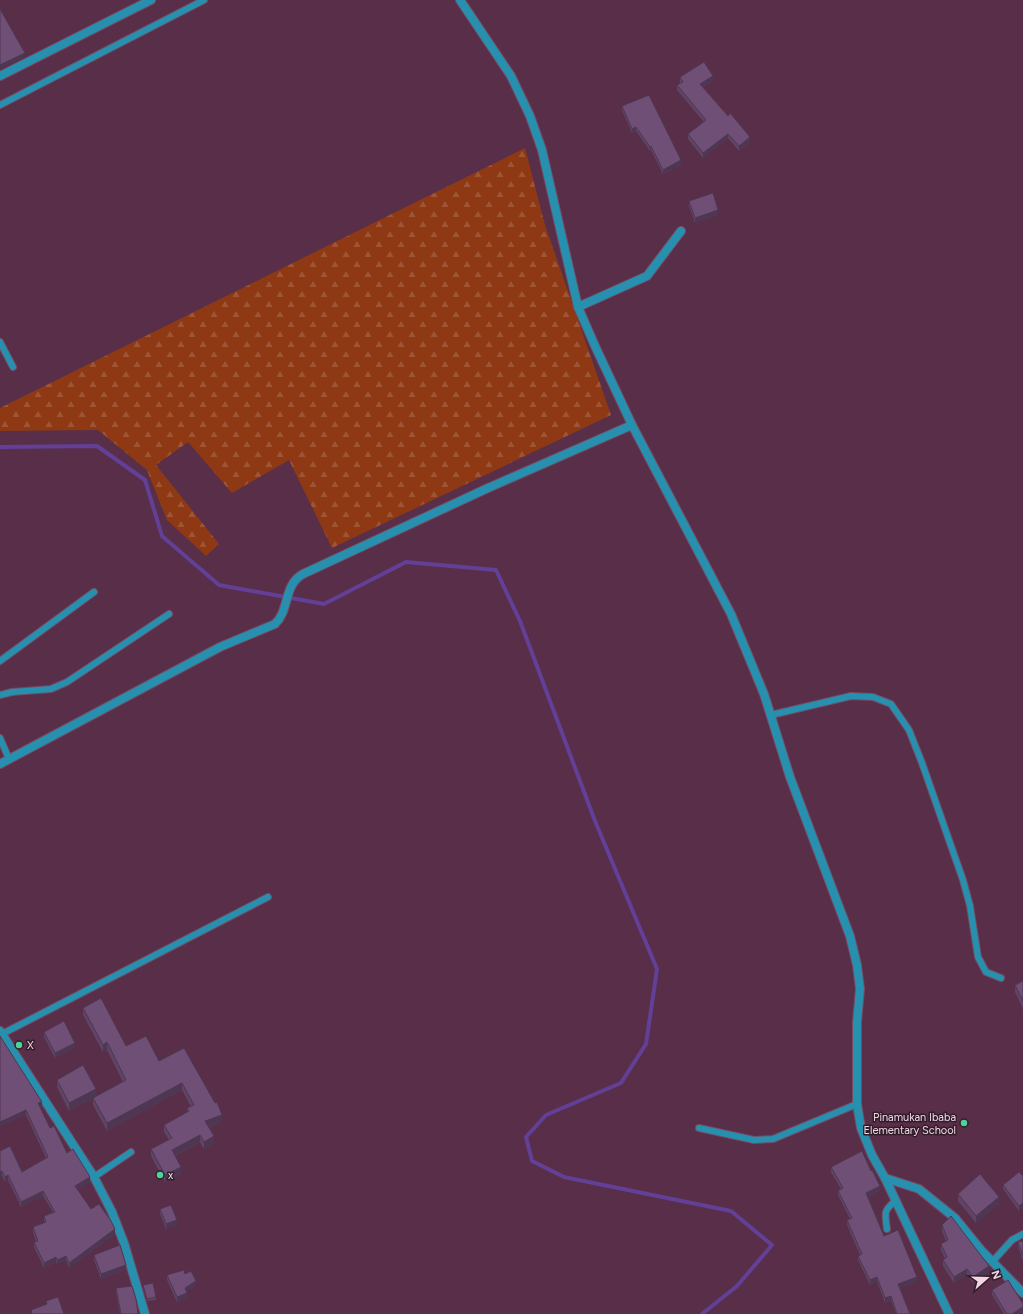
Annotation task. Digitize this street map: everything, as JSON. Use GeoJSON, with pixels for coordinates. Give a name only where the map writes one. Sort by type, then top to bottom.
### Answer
{"type":"FeatureCollection","features":[{"type":"Feature","properties":{"kind":"street"},"geometry":{"type":"LineString","coordinates":[[0,76],[151,0]]}},
{"type":"Feature","properties":{"kind":"street"},"geometry":{"type":"LineString","coordinates":[[460,0],[511,76],[530,116],[542,150],[578,307],[594,346],[632,425],[731,614],[764,694],[790,777],[850,936],[857,965],[860,989],[857,1022],[857,1104],[861,1128],[872,1155],[885,1178],[949,1314]]}},
{"type":"Feature","properties":{"kind":"street"},"geometry":{"type":"LineString","coordinates":[[578,307],[647,276],[681,231]]}},
{"type":"Feature","properties":{"kind":"street"},"geometry":{"type":"LineString","coordinates":[[0,764],[220,646],[272,626],[280,619],[288,592],[294,581],[307,572],[488,488],[632,425]]}},
{"type":"Feature","properties":{"kind":"street"},"geometry":{"type":"LineString","coordinates":[[1,1032],[94,1178],[112,1212],[124,1243],[145,1314]]}},
{"type":"Feature","properties":{"kind":"street"},"geometry":{"type":"LineString","coordinates":[[885,1178],[919,1189],[955,1218],[992,1261],[1023,1293]]}},
{"type":"Feature","properties":{"kind":"lane"},"geometry":{"type":"LineString","coordinates":[[0,105],[204,0]]}},
{"type":"Feature","properties":{"kind":"lane"},"geometry":{"type":"LineString","coordinates":[[0,342],[13,367]]}},
{"type":"Feature","properties":{"kind":"lane"},"geometry":{"type":"LineString","coordinates":[[0,661],[94,592]]}},
{"type":"Feature","properties":{"kind":"lane"},"geometry":{"type":"LineString","coordinates":[[0,695],[12,692],[51,689],[67,682],[169,614]]}},
{"type":"Feature","properties":{"kind":"lane"},"geometry":{"type":"LineString","coordinates":[[771,715],[851,696],[873,697],[891,704],[909,730],[964,880],[970,906],[978,957],[986,972],[1001,978]]}},
{"type":"Feature","properties":{"kind":"lane"},"geometry":{"type":"LineString","coordinates":[[0,738],[10,759]]}},
{"type":"Feature","properties":{"kind":"lane"},"geometry":{"type":"LineString","coordinates":[[1,1032],[268,897]]}},
{"type":"Feature","properties":{"kind":"lane"},"geometry":{"type":"LineString","coordinates":[[699,1128],[754,1140],[773,1139],[857,1104]]}},
{"type":"Feature","properties":{"kind":"lane"},"geometry":{"type":"LineString","coordinates":[[94,1178],[131,1152]]}},
{"type":"Feature","properties":{"kind":"lane"},"geometry":{"type":"LineString","coordinates":[[887,1229],[885,1215],[886,1208],[895,1200]]}},
{"type":"Feature","properties":{"kind":"lane"},"geometry":{"type":"LineString","coordinates":[[992,1261],[1012,1240],[1023,1234]]}},
{"type":"Feature","properties":{"kind":"green space"},"geometry":{"type":"Polygon","coordinates":[[[525,148],[545,225],[611,415],[332,548],[289,460],[232,493],[188,442],[156,465],[219,544],[206,556],[167,520],[147,470],[98,430],[0,431],[0,408],[525,148]]]}},
{"type":"Feature","properties":{"kind":"building"},"geometry":{"type":"Polygon","coordinates":[[[0,9],[25,53],[0,65],[0,9]]]}},
{"type":"Feature","properties":{"kind":"building"},"geometry":{"type":"Polygon","coordinates":[[[704,62],[713,76],[700,84],[728,116],[730,113],[750,137],[739,146],[728,134],[703,153],[688,134],[706,120],[677,85],[683,82],[680,77],[704,62]]]}},
{"type":"Feature","properties":{"kind":"building"},"geometry":{"type":"Polygon","coordinates":[[[649,95],[681,160],[663,170],[651,146],[650,147],[636,127],[632,129],[622,106],[649,95]]]}},
{"type":"Feature","properties":{"kind":"building"},"geometry":{"type":"Polygon","coordinates":[[[713,193],[718,210],[695,218],[689,201],[713,193]]]}},
{"type":"Feature","properties":{"kind":"building"},"geometry":{"type":"Polygon","coordinates":[[[1023,981],[1023,1001],[1015,985],[1023,981]]]}},
{"type":"Feature","properties":{"kind":"building"},"geometry":{"type":"Polygon","coordinates":[[[101,998],[126,1046],[146,1036],[159,1061],[184,1048],[215,1103],[217,1102],[222,1115],[205,1121],[214,1136],[204,1142],[200,1135],[172,1150],[181,1167],[165,1175],[151,1149],[172,1138],[164,1125],[189,1111],[187,1108],[194,1105],[182,1083],[107,1123],[93,1098],[126,1080],[107,1042],[103,1045],[83,1008],[101,998]]]}},
{"type":"Feature","properties":{"kind":"building"},"geometry":{"type":"Polygon","coordinates":[[[64,1021],[75,1043],[55,1053],[44,1032],[64,1021]]]}},
{"type":"Feature","properties":{"kind":"building"},"geometry":{"type":"Polygon","coordinates":[[[0,1036],[42,1102],[38,1103],[50,1128],[54,1126],[67,1153],[73,1149],[90,1177],[75,1186],[91,1209],[99,1204],[115,1229],[69,1263],[66,1256],[57,1260],[56,1257],[44,1263],[34,1242],[38,1241],[33,1227],[46,1222],[44,1216],[55,1212],[43,1191],[21,1202],[8,1175],[5,1177],[2,1171],[0,1172],[0,1151],[10,1146],[22,1172],[48,1157],[26,1110],[0,1122],[0,1036]]]}},
{"type":"Feature","properties":{"kind":"building"},"geometry":{"type":"Polygon","coordinates":[[[83,1065],[96,1089],[69,1103],[57,1080],[83,1065]]]}},
{"type":"Feature","properties":{"kind":"building"},"geometry":{"type":"Polygon","coordinates":[[[862,1151],[880,1186],[866,1193],[884,1236],[898,1230],[917,1277],[898,1284],[910,1314],[897,1314],[891,1296],[885,1298],[877,1277],[870,1280],[858,1256],[862,1254],[847,1220],[852,1218],[838,1191],[843,1188],[831,1167],[862,1151]]]}},
{"type":"Feature","properties":{"kind":"building"},"geometry":{"type":"Polygon","coordinates":[[[1019,1172],[1023,1176],[1023,1203],[1019,1206],[1003,1185],[1019,1172]]]}},
{"type":"Feature","properties":{"kind":"building"},"geometry":{"type":"Polygon","coordinates":[[[980,1174],[999,1197],[976,1216],[958,1194],[980,1174]]]}},
{"type":"Feature","properties":{"kind":"building"},"geometry":{"type":"Polygon","coordinates":[[[171,1205],[177,1220],[166,1224],[160,1209],[171,1205]]]}},
{"type":"Feature","properties":{"kind":"building"},"geometry":{"type":"Polygon","coordinates":[[[951,1216],[989,1266],[973,1277],[967,1269],[954,1277],[943,1260],[947,1257],[941,1244],[948,1240],[942,1225],[951,1216]]]}},
{"type":"Feature","properties":{"kind":"building"},"geometry":{"type":"Polygon","coordinates":[[[1023,1241],[1023,1256],[1018,1242],[1023,1241]]]}},
{"type":"Feature","properties":{"kind":"building"},"geometry":{"type":"Polygon","coordinates":[[[120,1245],[126,1265],[101,1274],[94,1255],[120,1245]]]}},
{"type":"Feature","properties":{"kind":"building"},"geometry":{"type":"Polygon","coordinates":[[[184,1270],[185,1274],[191,1271],[196,1281],[185,1288],[187,1293],[177,1297],[167,1275],[184,1270]]]}},
{"type":"Feature","properties":{"kind":"building"},"geometry":{"type":"Polygon","coordinates":[[[1008,1280],[1023,1304],[1023,1307],[1012,1314],[1007,1314],[992,1290],[1008,1280]]]}},
{"type":"Feature","properties":{"kind":"building"},"geometry":{"type":"Polygon","coordinates":[[[153,1283],[156,1297],[147,1299],[143,1285],[153,1283]]]}},
{"type":"Feature","properties":{"kind":"building"},"geometry":{"type":"Polygon","coordinates":[[[132,1286],[138,1314],[121,1314],[116,1288],[132,1286]]]}},
{"type":"Feature","properties":{"kind":"building"},"geometry":{"type":"Polygon","coordinates":[[[58,1297],[64,1314],[32,1314],[31,1310],[47,1304],[46,1301],[58,1297]]]}},
{"type":"Feature","properties":{"kind":"waterway"},"geometry":{"type":"LineString","coordinates":[[0,447],[97,446],[145,480],[162,536],[219,585],[324,604],[406,562],[496,570],[520,621],[595,821],[657,969],[646,1044],[621,1083],[546,1115],[526,1137],[532,1161],[564,1177],[731,1211],[772,1245],[737,1286],[702,1314]]}},
{"type":"Feature","properties":{"kind":"place","name":"X"},"geometry":{"type":"Point","coordinates":[19,1045]}},
{"type":"Feature","properties":{"kind":"place","name":"Pinamukan Ibaba Elementary School"},"geometry":{"type":"Point","coordinates":[964,1123]}},
{"type":"Feature","properties":{"kind":"place","name":"x"},"geometry":{"type":"Point","coordinates":[160,1175]}}]}
